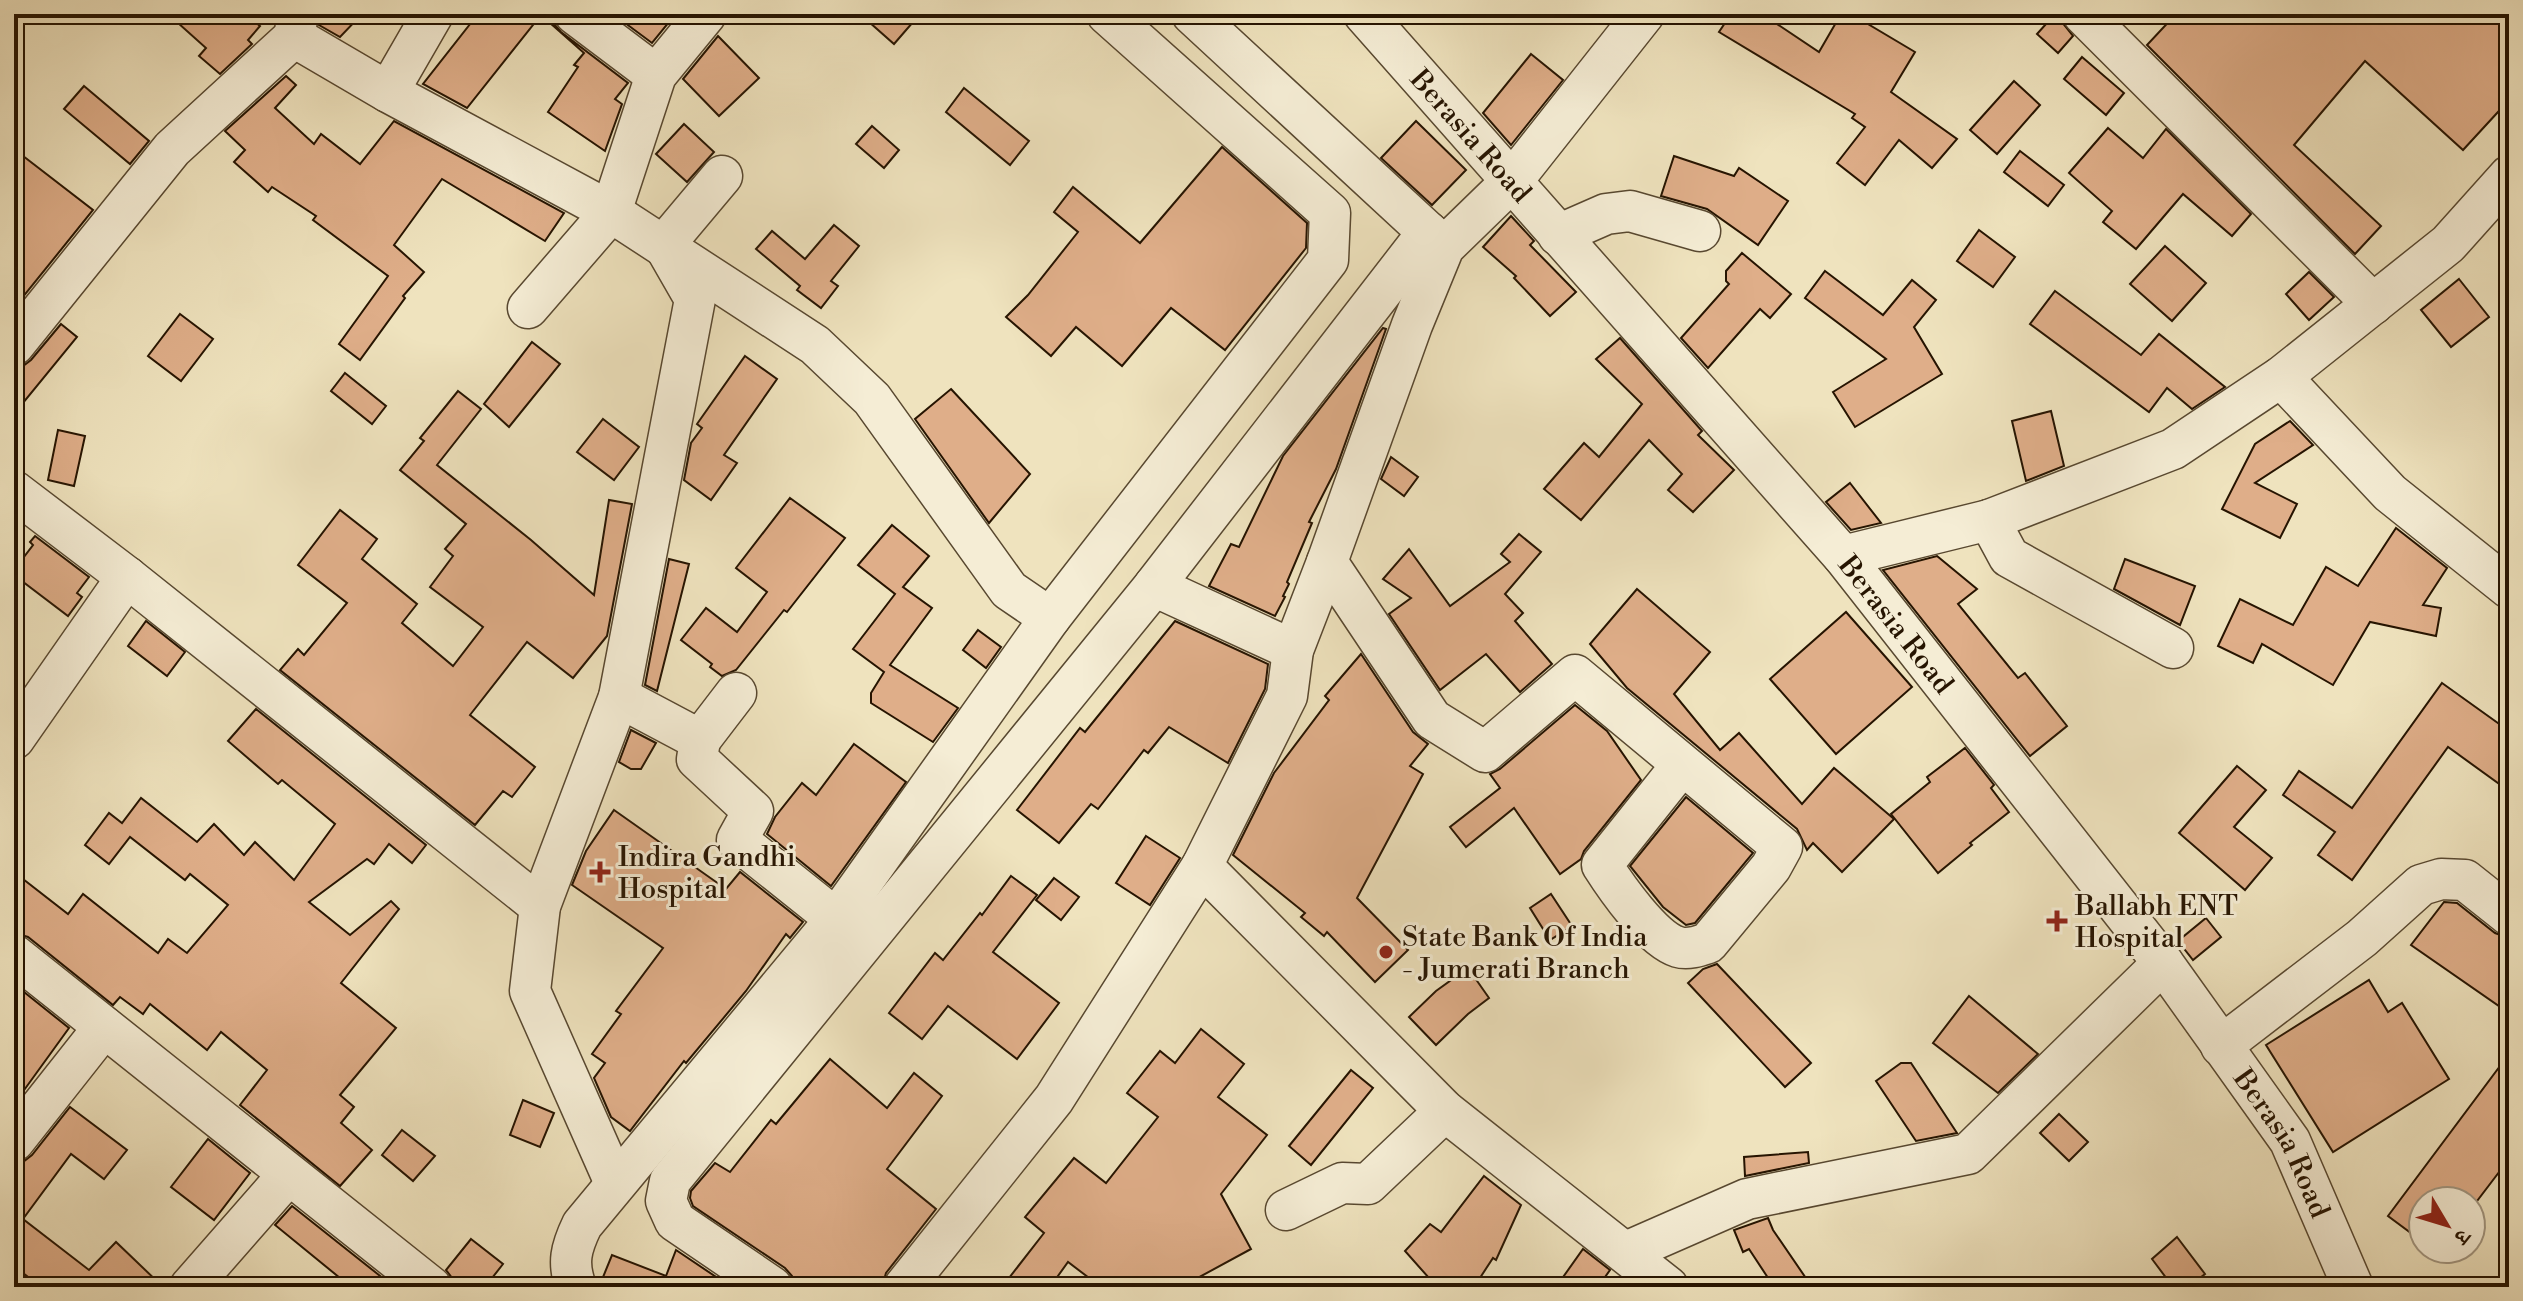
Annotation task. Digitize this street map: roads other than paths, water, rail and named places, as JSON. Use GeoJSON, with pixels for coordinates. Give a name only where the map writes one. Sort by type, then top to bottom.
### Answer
{"type":"FeatureCollection","features":[{"type":"Feature","properties":{"kind":"street"},"geometry":{"type":"LineString","coordinates":[[388,92],[433,14]]}},
{"type":"Feature","properties":{"kind":"street"},"geometry":{"type":"LineString","coordinates":[[575,14],[656,75]]}},
{"type":"Feature","properties":{"kind":"street"},"geometry":{"type":"LineString","coordinates":[[528,308],[611,212],[656,75],[706,14]]}},
{"type":"Feature","properties":{"kind":"street"},"geometry":{"type":"LineString","coordinates":[[576,1287],[570,1270],[571,1248],[582,1225],[836,919],[1050,618],[1328,260],[1330,213],[1107,14]]}},
{"type":"Feature","properties":{"kind":"street"},"geometry":{"type":"LineString","coordinates":[[1192,14],[1436,240]]}},
{"type":"Feature","properties":{"kind":"street","name":"Berasia Road"},"geometry":{"type":"LineString","coordinates":[[1364,14],[1843,556],[2163,963],[2290,1141],[2353,1287]]}},
{"type":"Feature","properties":{"kind":"street"},"geometry":{"type":"LineString","coordinates":[[772,1287],[675,1221],[666,1201],[670,1181],[1436,240],[1512,181],[1644,14]]}},
{"type":"Feature","properties":{"kind":"street"},"geometry":{"type":"LineString","coordinates":[[2083,14],[2373,304]]}},
{"type":"Feature","properties":{"kind":"street"},"geometry":{"type":"LineString","coordinates":[[14,345],[172,149],[296,26],[388,92],[611,212],[815,345],[872,399],[1009,590],[1050,618]]}},
{"type":"Feature","properties":{"kind":"street"},"geometry":{"type":"LineString","coordinates":[[664,245],[722,176]]}},
{"type":"Feature","properties":{"kind":"street"},"geometry":{"type":"LineString","coordinates":[[1843,556],[1989,520],[2173,449],[2281,377],[2448,244],[2509,176]]}},
{"type":"Feature","properties":{"kind":"street"},"geometry":{"type":"LineString","coordinates":[[1558,235],[1606,214],[1630,211],[1700,231]]}},
{"type":"Feature","properties":{"kind":"street"},"geometry":{"type":"LineString","coordinates":[[904,1287],[1054,1099],[1202,866],[1287,696],[1293,650],[1412,325],[1436,240]]}},
{"type":"Feature","properties":{"kind":"street"},"geometry":{"type":"LineString","coordinates":[[615,1183],[530,991],[540,906],[619,697],[695,299],[664,245]]}},
{"type":"Feature","properties":{"kind":"street"},"geometry":{"type":"LineString","coordinates":[[2281,377],[2390,493],[2509,588]]}},
{"type":"Feature","properties":{"kind":"street"},"geometry":{"type":"LineString","coordinates":[[14,491],[127,577],[540,906]]}},
{"type":"Feature","properties":{"kind":"street"},"geometry":{"type":"LineString","coordinates":[[1989,520],[2009,557],[2173,648]]}},
{"type":"Feature","properties":{"kind":"street"},"geometry":{"type":"LineString","coordinates":[[1327,562],[1432,719],[1485,752],[1575,675],[1782,847],[1771,867],[1708,943],[1694,948],[1677,947],[1651,927],[1621,896],[1602,865],[1681,766]]}},
{"type":"Feature","properties":{"kind":"street"},"geometry":{"type":"LineString","coordinates":[[14,739],[127,577]]}},
{"type":"Feature","properties":{"kind":"street"},"geometry":{"type":"LineString","coordinates":[[1154,586],[1293,650]]}},
{"type":"Feature","properties":{"kind":"street"},"geometry":{"type":"LineString","coordinates":[[736,693],[700,740],[697,759],[753,811],[737,840],[836,919]]}},
{"type":"Feature","properties":{"kind":"street"},"geometry":{"type":"LineString","coordinates":[[619,697],[700,740]]}},
{"type":"Feature","properties":{"kind":"street"},"geometry":{"type":"LineString","coordinates":[[1202,866],[1445,1111],[1668,1287]]}},
{"type":"Feature","properties":{"kind":"street"},"geometry":{"type":"LineString","coordinates":[[2221,1046],[2362,938],[2421,885],[2441,879],[2465,880],[2509,915]]}},
{"type":"Feature","properties":{"kind":"street"},"geometry":{"type":"LineString","coordinates":[[14,955],[431,1287]]}},
{"type":"Feature","properties":{"kind":"street"},"geometry":{"type":"LineString","coordinates":[[1626,1252],[1747,1199],[1968,1154],[2163,963]]}},
{"type":"Feature","properties":{"kind":"street"},"geometry":{"type":"LineString","coordinates":[[14,1141],[104,1027]]}},
{"type":"Feature","properties":{"kind":"street"},"geometry":{"type":"LineString","coordinates":[[1286,1210],[1342,1183],[1368,1184],[1445,1111]]}},
{"type":"Feature","properties":{"kind":"street"},"geometry":{"type":"LineString","coordinates":[[190,1287],[288,1175]]}},
{"type":"Feature","properties":{"kind":"place","name":"Indira Gandhi Hospital"},"geometry":{"type":"Point","coordinates":[600,872]}},
{"type":"Feature","properties":{"kind":"place","name":"Ballabh ENT Hospital"},"geometry":{"type":"Point","coordinates":[2057,921]}},
{"type":"Feature","properties":{"kind":"place","name":"State Bank Of India - Jumerati Branch"},"geometry":{"type":"Point","coordinates":[1386,952]}}]}
